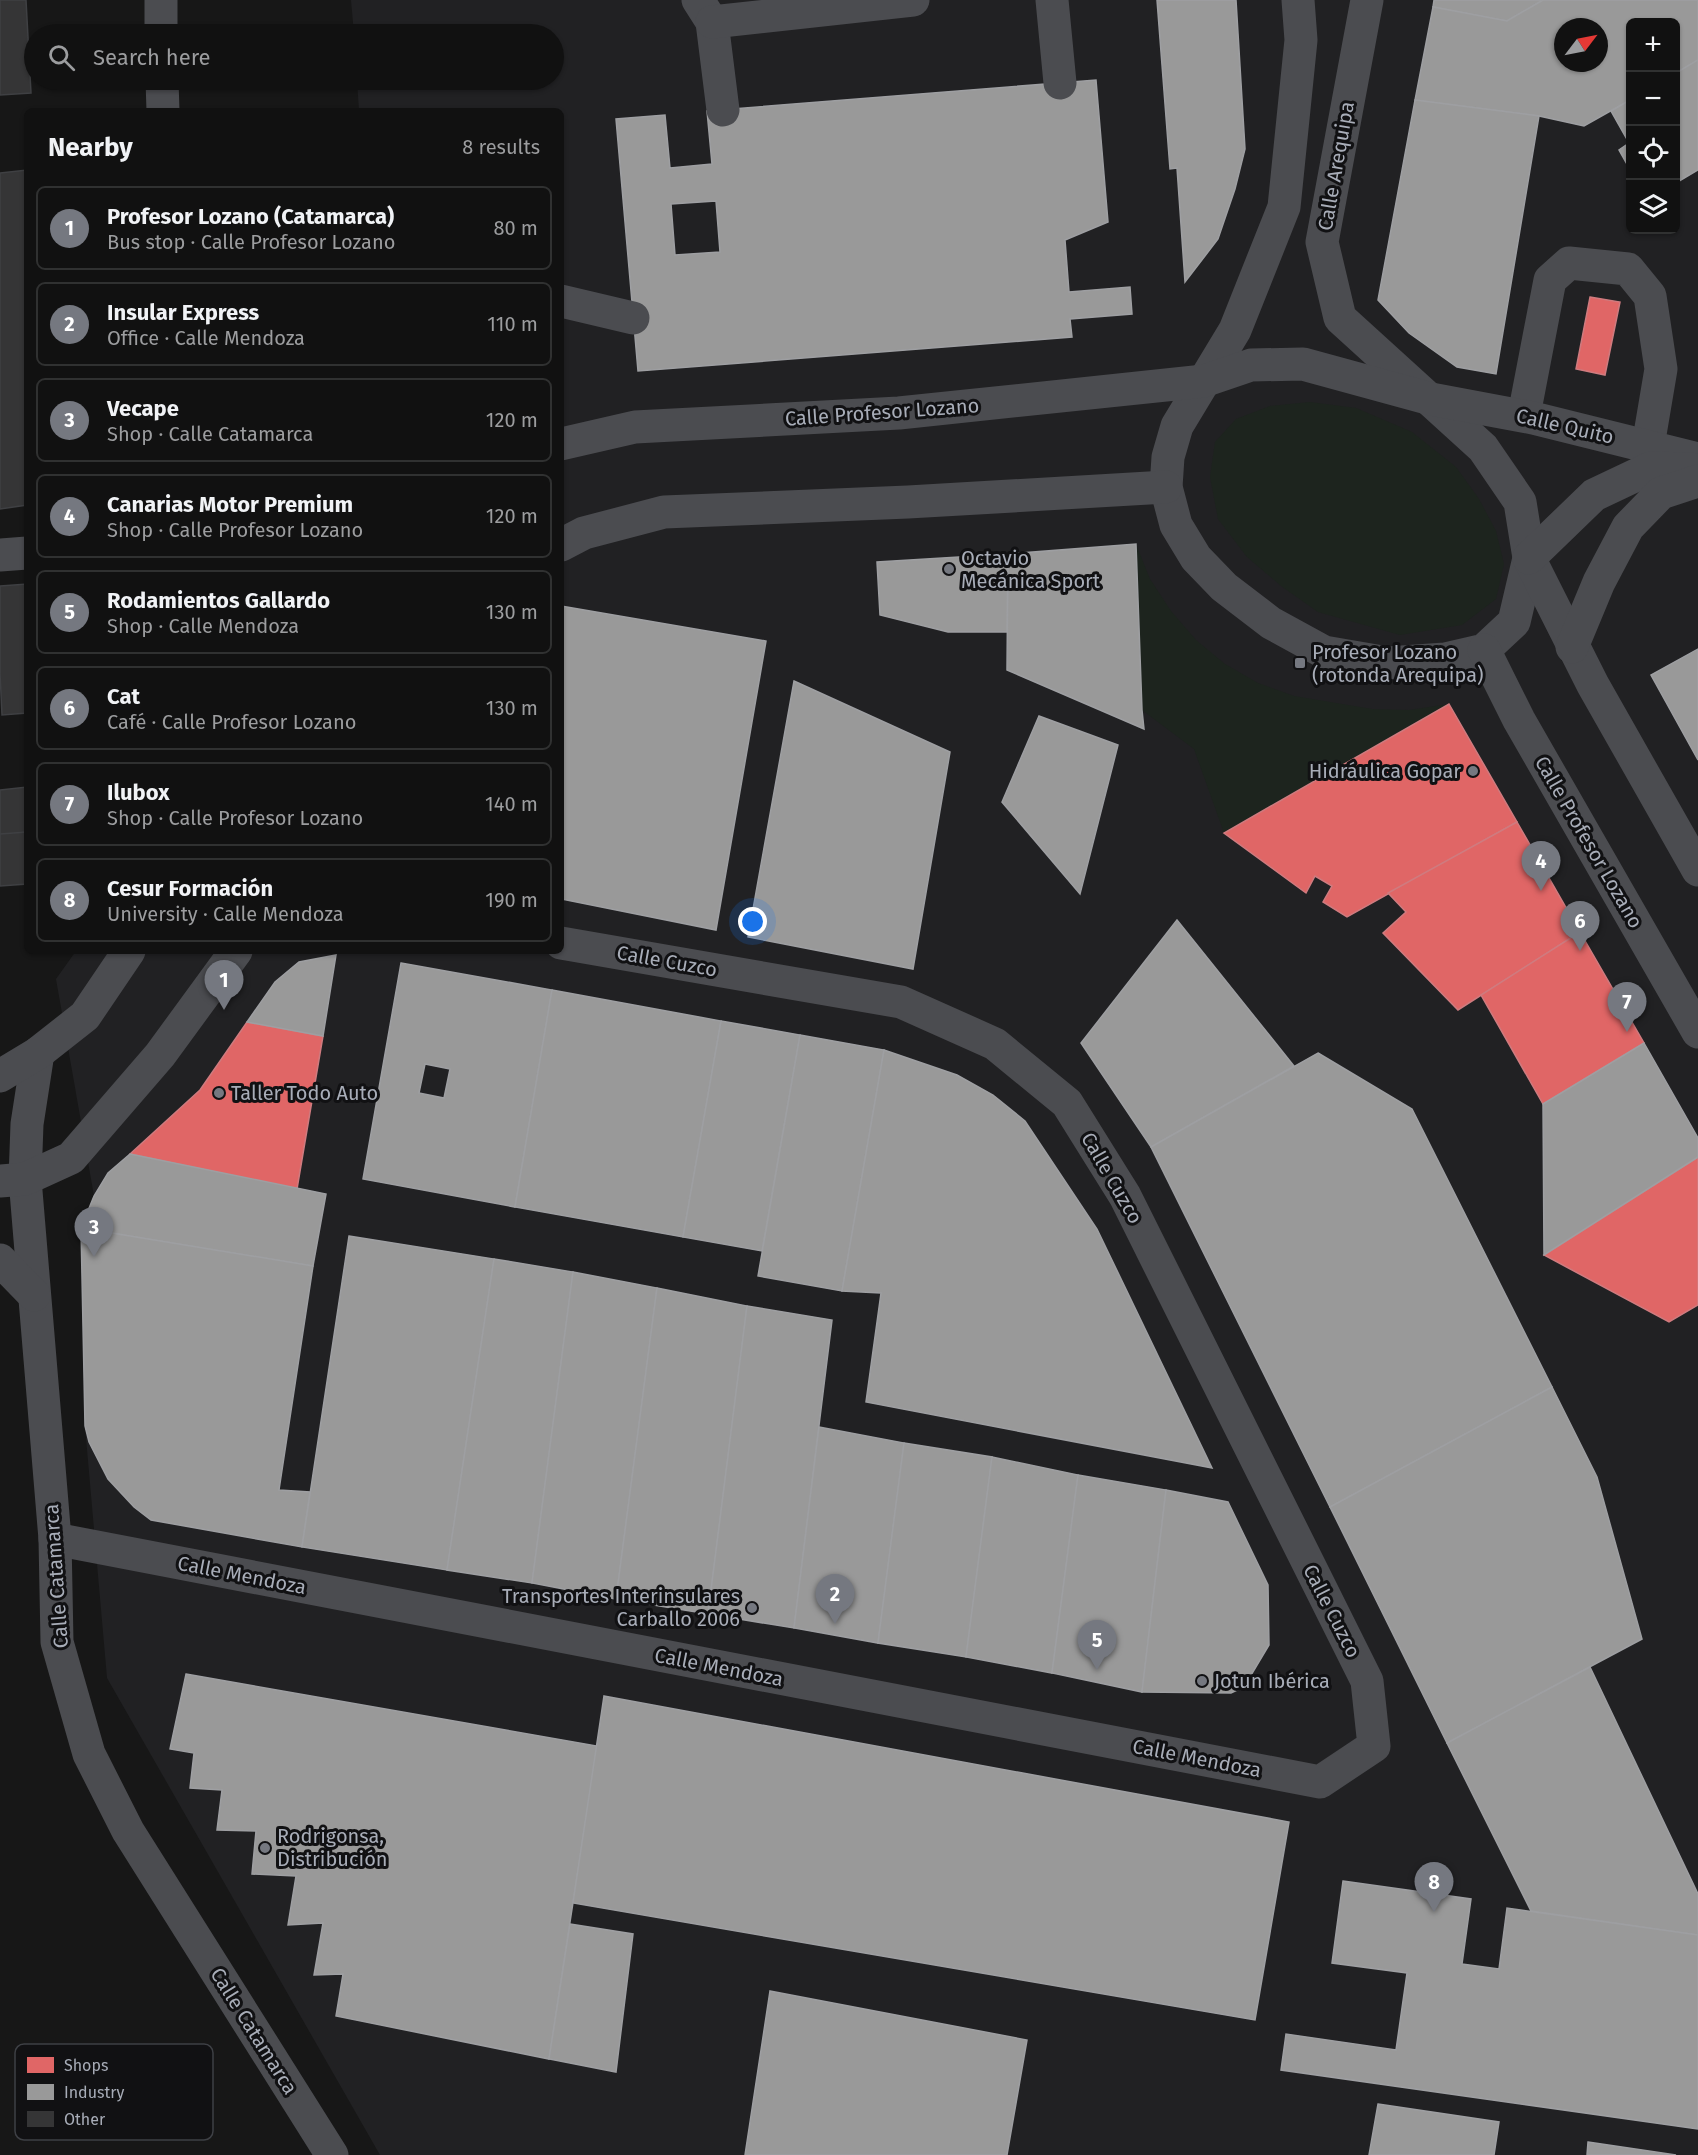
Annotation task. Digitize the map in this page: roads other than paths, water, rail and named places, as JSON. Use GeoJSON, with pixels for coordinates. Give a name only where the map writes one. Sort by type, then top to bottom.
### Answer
{"type":"FeatureCollection","features":[{"type":"Feature","properties":{"kind":"street"},"geometry":{"type":"LineString","coordinates":[[161,0],[162,24]]}},
{"type":"Feature","properties":{"kind":"street"},"geometry":{"type":"LineString","coordinates":[[723,110],[705,11],[913,0]]}},
{"type":"Feature","properties":{"kind":"street"},"geometry":{"type":"LineString","coordinates":[[1052,0],[1060,83]]}},
{"type":"Feature","properties":{"kind":"street"},"geometry":{"type":"LineString","coordinates":[[1298,0],[1301,40],[1284,207],[1235,330],[1177,426],[1168,457],[1166,487],[1176,525],[1196,558],[1217,580],[1271,623],[1324,652],[1388,663],[1445,659],[1484,650],[1514,622],[1529,558],[1594,495],[1651,468],[1698,469]]}},
{"type":"Feature","properties":{"kind":"street","name":"Calle Arequipa"},"geometry":{"type":"LineString","coordinates":[[1367,0],[1322,242],[1340,318],[1483,448],[1520,502],[1529,558]]}},
{"type":"Feature","properties":{"kind":"street"},"geometry":{"type":"LineString","coordinates":[[162,90],[163,108]]}},
{"type":"Feature","properties":{"kind":"street"},"geometry":{"type":"LineString","coordinates":[[1524,415],[1550,280],[1569,263],[1628,269],[1650,296],[1661,369],[1648,446]]}},
{"type":"Feature","properties":{"kind":"street"},"geometry":{"type":"LineString","coordinates":[[564,302],[633,318]]}},
{"type":"Feature","properties":{"kind":"street","name":"Calle Profesor Lozano"},"geometry":{"type":"LineString","coordinates":[[564,443],[635,427],[899,413],[1204,381],[1251,365],[1303,364],[1431,399]]}},
{"type":"Feature","properties":{"kind":"street","name":"Calle Quito"},"geometry":{"type":"LineString","coordinates":[[1431,399],[1524,415],[1698,459]]}},
{"type":"Feature","properties":{"kind":"street"},"geometry":{"type":"LineString","coordinates":[[1572,647],[1599,582],[1628,527],[1661,492],[1698,482]]}},
{"type":"Feature","properties":{"kind":"street"},"geometry":{"type":"LineString","coordinates":[[564,543],[584,533],[664,512],[908,502],[1166,487]]}},
{"type":"Feature","properties":{"kind":"street"},"geometry":{"type":"LineString","coordinates":[[0,555],[24,553]]}},
{"type":"Feature","properties":{"kind":"street"},"geometry":{"type":"LineString","coordinates":[[1529,558],[1572,647],[1698,870]]}},
{"type":"Feature","properties":{"kind":"street","name":"Calle Profesor Lozano"},"geometry":{"type":"LineString","coordinates":[[1484,650],[1519,720],[1698,1032]]}},
{"type":"Feature","properties":{"kind":"street","name":"Calle Cuzco"},"geometry":{"type":"LineString","coordinates":[[564,944],[901,1002],[995,1044],[1067,1102],[1125,1197],[1367,1681],[1374,1746]]}},
{"type":"Feature","properties":{"kind":"street"},"geometry":{"type":"LineString","coordinates":[[0,1076],[38,1053],[85,1016],[127,954]]}},
{"type":"Feature","properties":{"kind":"street"},"geometry":{"type":"LineString","coordinates":[[8,1175],[71,1158],[160,1055],[234,954]]}},
{"type":"Feature","properties":{"kind":"street"},"geometry":{"type":"LineString","coordinates":[[8,1175],[27,1124],[38,1053]]}},
{"type":"Feature","properties":{"kind":"street","name":"Calle Catamarca"},"geometry":{"type":"LineString","coordinates":[[8,1175],[34,1295],[55,1539],[57,1642],[90,1754],[128,1831],[333,2154]]}},
{"type":"Feature","properties":{"kind":"street"},"geometry":{"type":"LineString","coordinates":[[0,1260],[34,1295]]}},
{"type":"Feature","properties":{"kind":"street","name":"Calle Mendoza"},"geometry":{"type":"LineString","coordinates":[[55,1539],[1320,1782],[1374,1746]]}},
{"type":"Feature","properties":{"kind":"place","name":"Octavio Mecánica Sport"},"geometry":{"type":"Point","coordinates":[949,569]}},
{"type":"Feature","properties":{"kind":"place","name":"Profesor Lozano (rotonda Arequipa)"},"geometry":{"type":"Point","coordinates":[1300,663]}},
{"type":"Feature","properties":{"kind":"place","name":"Hidráulica Gopar"},"geometry":{"type":"Point","coordinates":[1473,771]}},
{"type":"Feature","properties":{"kind":"place","name":"Canarias Motor Premium"},"geometry":{"type":"Point","coordinates":[1541,891]}},
{"type":"Feature","properties":{"kind":"place","name":"Cat"},"geometry":{"type":"Point","coordinates":[1580,951]}},
{"type":"Feature","properties":{"kind":"place","name":"Profesor Lozano (Catamarca)"},"geometry":{"type":"Point","coordinates":[224,1010]}},
{"type":"Feature","properties":{"kind":"place","name":"Ilubox"},"geometry":{"type":"Point","coordinates":[1627,1032]}},
{"type":"Feature","properties":{"kind":"place","name":"Taller Todo Auto"},"geometry":{"type":"Point","coordinates":[219,1093]}},
{"type":"Feature","properties":{"kind":"place","name":"Vecape"},"geometry":{"type":"Point","coordinates":[94,1257]}},
{"type":"Feature","properties":{"kind":"place","name":"Transportes Interinsulares Carballo 2006"},"geometry":{"type":"Point","coordinates":[752,1608]}},
{"type":"Feature","properties":{"kind":"place","name":"Insular Express"},"geometry":{"type":"Point","coordinates":[835,1624]}},
{"type":"Feature","properties":{"kind":"place","name":"Rodamientos Gallardo"},"geometry":{"type":"Point","coordinates":[1097,1670]}},
{"type":"Feature","properties":{"kind":"place","name":"Jotun Ibérica"},"geometry":{"type":"Point","coordinates":[1202,1681]}},
{"type":"Feature","properties":{"kind":"place","name":"Rodrigonsa, Distribución"},"geometry":{"type":"Point","coordinates":[265,1848]}},
{"type":"Feature","properties":{"kind":"place","name":"Cesur Formación"},"geometry":{"type":"Point","coordinates":[1434,1912]}}]}
